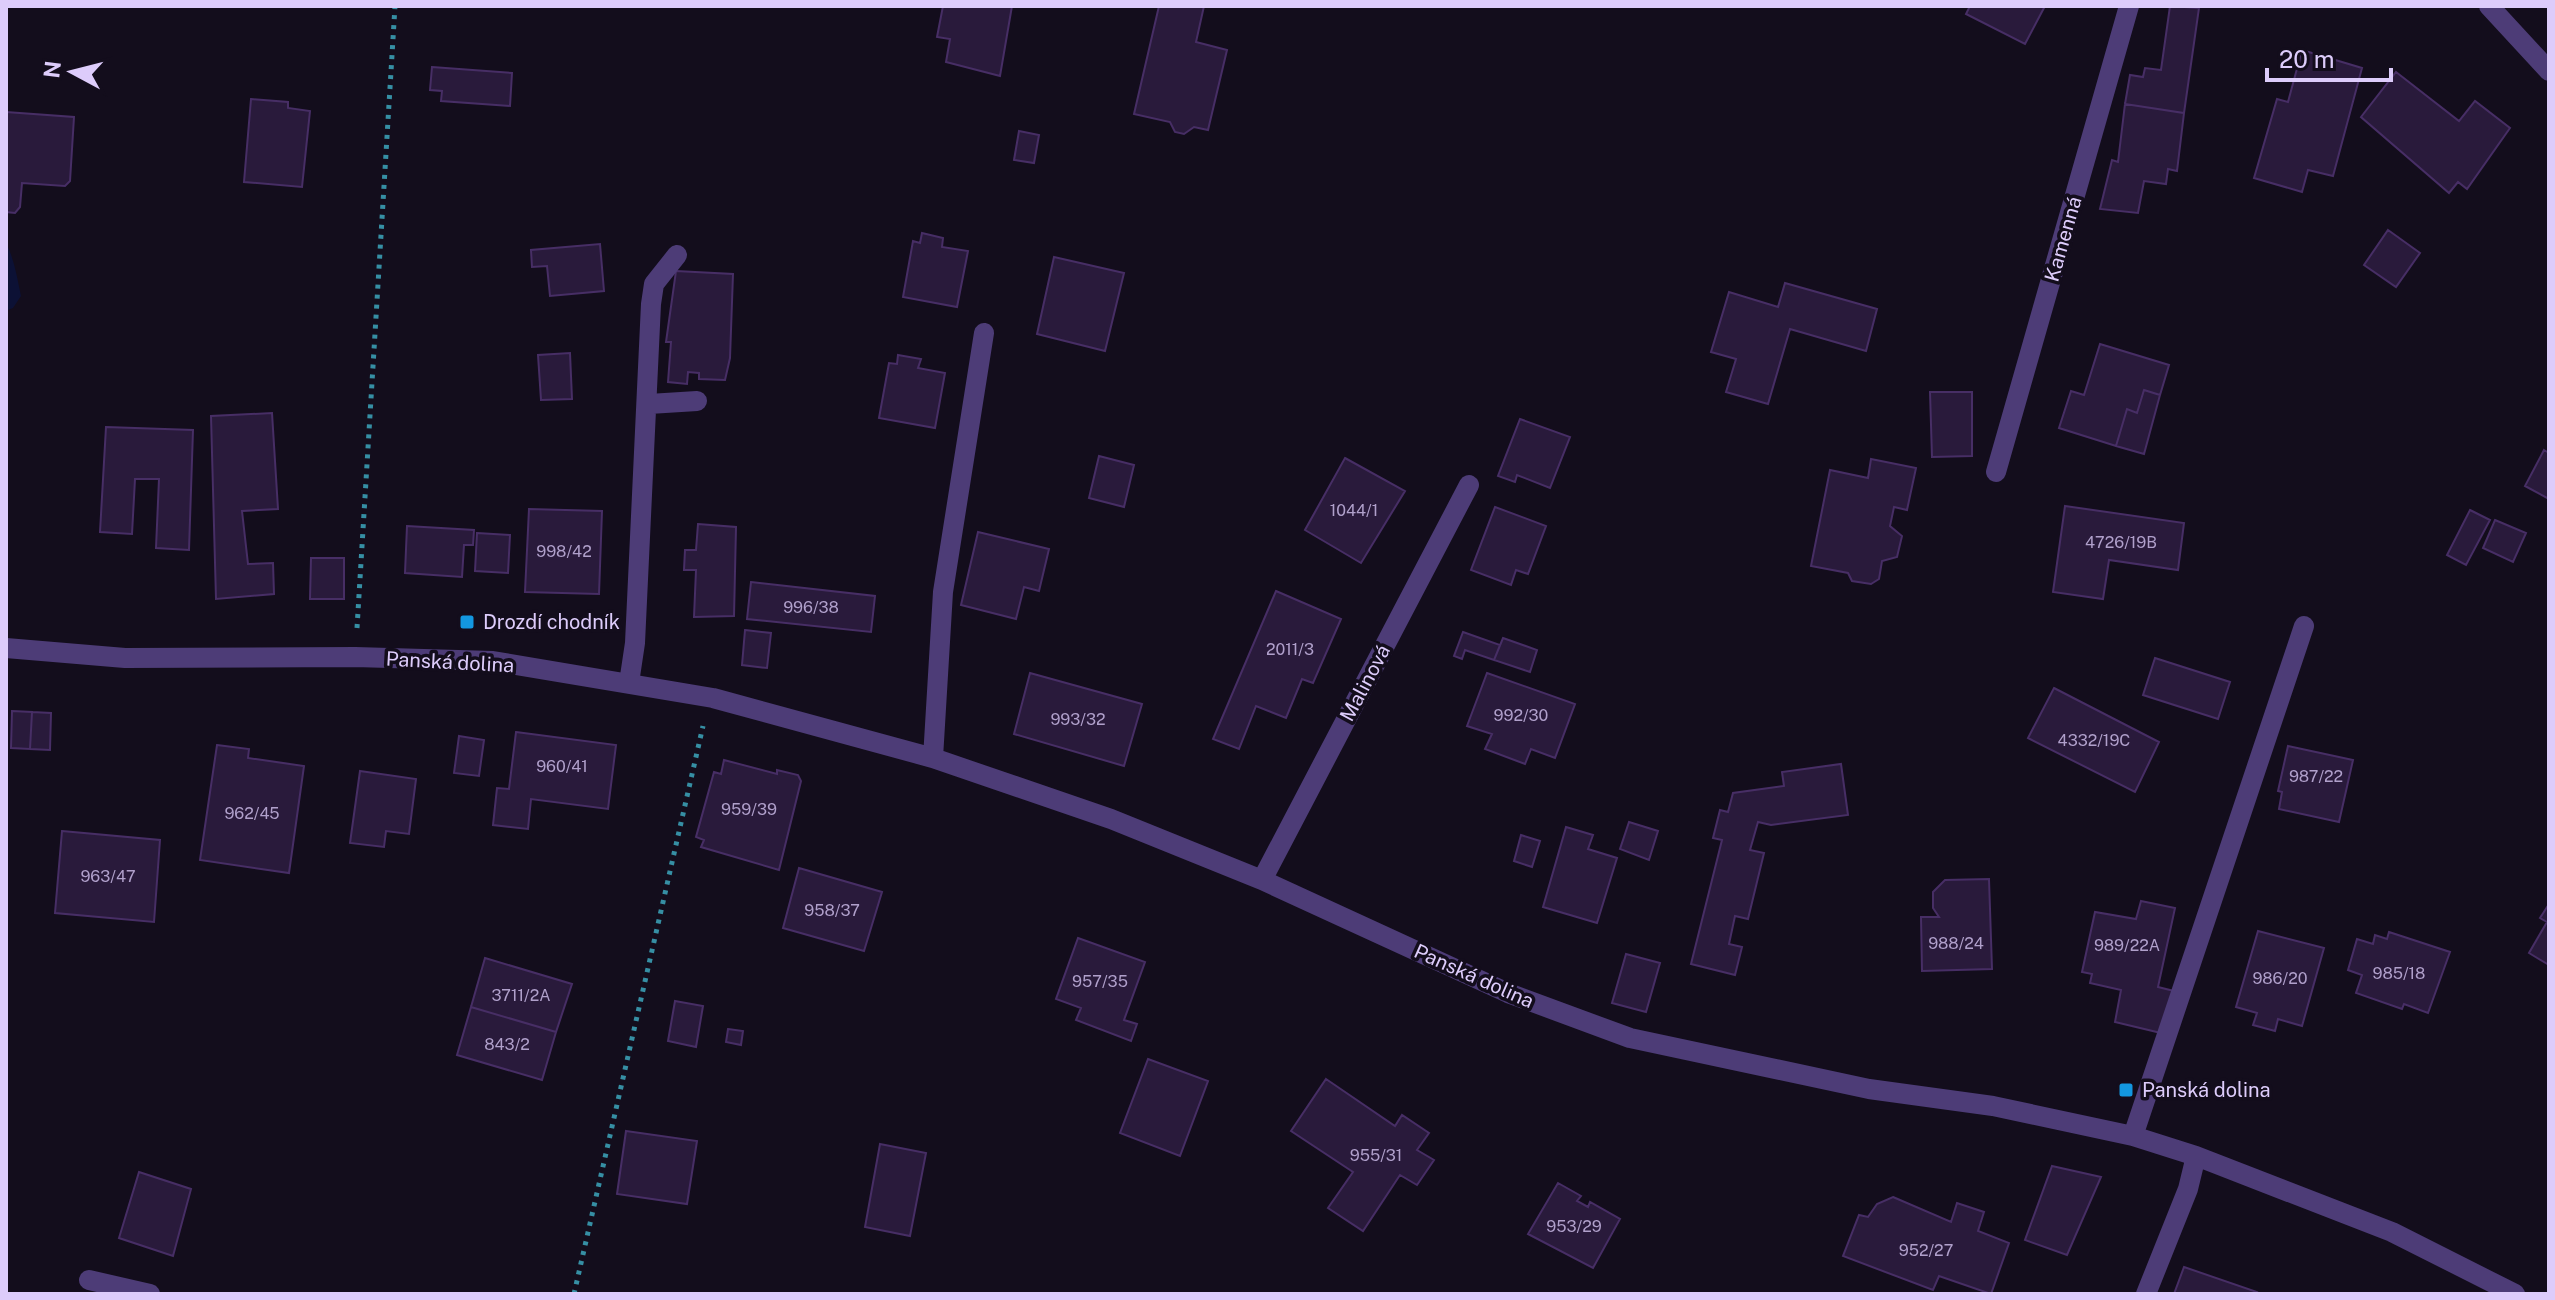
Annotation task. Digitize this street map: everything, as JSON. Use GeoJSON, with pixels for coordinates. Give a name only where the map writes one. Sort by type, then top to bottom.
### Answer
{"type":"FeatureCollection","features":[{"type":"Feature","properties":{"kind":"street","name":"Kamenná"},"geometry":{"type":"LineString","coordinates":[[1996,472],[2129,6]]}},
{"type":"Feature","properties":{"kind":"street"},"geometry":{"type":"LineString","coordinates":[[2489,6],[2549,71]]}},
{"type":"Feature","properties":{"kind":"street"},"geometry":{"type":"LineString","coordinates":[[629,683],[635,643],[654,284],[677,255]]}},
{"type":"Feature","properties":{"kind":"street"},"geometry":{"type":"LineString","coordinates":[[933,758],[943,592],[984,333]]}},
{"type":"Feature","properties":{"kind":"street"},"geometry":{"type":"LineString","coordinates":[[649,404],[697,401]]}},
{"type":"Feature","properties":{"kind":"street","name":"Malinová"},"geometry":{"type":"LineString","coordinates":[[1262,880],[1469,485]]}},
{"type":"Feature","properties":{"kind":"street"},"geometry":{"type":"LineString","coordinates":[[2133,1136],[2304,626]]}},
{"type":"Feature","properties":{"kind":"street","name":"Panská dolina"},"geometry":{"type":"LineString","coordinates":[[6,648],[125,658],[355,657],[493,661],[713,698],[933,758],[1111,819],[1262,880],[1508,993],[1630,1038],[1869,1089],[1993,1106],[2133,1136],[2196,1156],[2392,1232],[2515,1294]]}},
{"type":"Feature","properties":{"kind":"street"},"geometry":{"type":"LineString","coordinates":[[2146,1294],[2188,1189],[2196,1156]]}},
{"type":"Feature","properties":{"kind":"street"},"geometry":{"type":"LineString","coordinates":[[89,1280],[150,1294]]}},
{"type":"Feature","properties":{"kind":"path"},"geometry":{"type":"LineString","coordinates":[[355,657],[395,6]]}},
{"type":"Feature","properties":{"kind":"path"},"geometry":{"type":"LineString","coordinates":[[574,1294],[702,727],[713,698]]}},
{"type":"Feature","properties":{"kind":"shaded area"},"geometry":{"type":"Polygon","coordinates":[[[6,243],[21,296],[8,310],[6,243]]]}},
{"type":"Feature","properties":{"kind":"building"},"geometry":{"type":"Polygon","coordinates":[[[943,6],[1012,6],[1000,76],[946,62],[950,39],[937,37],[943,6]]]}},
{"type":"Feature","properties":{"kind":"building"},"geometry":{"type":"Polygon","coordinates":[[[1159,6],[1204,6],[1196,42],[1227,50],[1208,130],[1194,127],[1184,134],[1175,132],[1170,122],[1134,114],[1159,6]]]}},
{"type":"Feature","properties":{"kind":"building"},"geometry":{"type":"Polygon","coordinates":[[[1970,6],[2045,6],[2025,44],[1966,14],[1970,6]]]}},
{"type":"Feature","properties":{"kind":"building"},"geometry":{"type":"Polygon","coordinates":[[[2170,6],[2199,8],[2184,113],[2125,104],[2130,75],[2143,77],[2145,68],[2161,70],[2170,6]]]}},
{"type":"Feature","properties":{"kind":"building"},"geometry":{"type":"Polygon","coordinates":[[[2302,50],[2362,68],[2333,176],[2308,170],[2302,192],[2254,178],[2277,99],[2288,102],[2302,50]]]}},
{"type":"Feature","properties":{"kind":"building"},"geometry":{"type":"Polygon","coordinates":[[[432,67],[512,73],[510,106],[441,101],[442,91],[430,90],[432,67]]]}},
{"type":"Feature","properties":{"kind":"building"},"geometry":{"type":"Polygon","coordinates":[[[2396,72],[2459,121],[2475,101],[2510,128],[2467,189],[2458,182],[2449,193],[2361,117],[2396,72]]]}},
{"type":"Feature","properties":{"kind":"building"},"geometry":{"type":"Polygon","coordinates":[[[251,99],[288,102],[288,108],[310,111],[302,187],[244,182],[251,99]]]}},
{"type":"Feature","properties":{"kind":"building"},"geometry":{"type":"Polygon","coordinates":[[[2125,104],[2184,113],[2177,171],[2168,169],[2166,184],[2144,181],[2138,213],[2100,209],[2112,160],[2118,162],[2125,104]]]}},
{"type":"Feature","properties":{"kind":"building"},"geometry":{"type":"Polygon","coordinates":[[[6,112],[74,117],[70,181],[65,186],[22,183],[20,207],[15,213],[6,212],[6,112]]]}},
{"type":"Feature","properties":{"kind":"building"},"geometry":{"type":"Polygon","coordinates":[[[1019,131],[1039,135],[1034,163],[1014,160],[1019,131]]]}},
{"type":"Feature","properties":{"kind":"building"},"geometry":{"type":"Polygon","coordinates":[[[2388,230],[2420,253],[2396,287],[2364,265],[2388,230]]]}},
{"type":"Feature","properties":{"kind":"building"},"geometry":{"type":"Polygon","coordinates":[[[922,233],[943,238],[942,247],[968,251],[957,307],[903,297],[913,241],[920,243],[922,233]]]}},
{"type":"Feature","properties":{"kind":"building"},"geometry":{"type":"Polygon","coordinates":[[[600,244],[604,291],[550,296],[547,266],[532,267],[531,250],[600,244]]]}},
{"type":"Feature","properties":{"kind":"building"},"geometry":{"type":"Polygon","coordinates":[[[1054,257],[1124,273],[1105,351],[1037,334],[1054,257]]]}},
{"type":"Feature","properties":{"kind":"building"},"geometry":{"type":"Polygon","coordinates":[[[676,271],[733,274],[730,358],[725,380],[699,379],[699,373],[688,372],[687,384],[668,382],[671,342],[666,342],[676,271]]]}},
{"type":"Feature","properties":{"kind":"building"},"geometry":{"type":"Polygon","coordinates":[[[1785,283],[1877,309],[1866,351],[1790,329],[1768,404],[1726,392],[1736,359],[1711,352],[1729,292],[1778,307],[1785,283]]]}},
{"type":"Feature","properties":{"kind":"building"},"geometry":{"type":"Polygon","coordinates":[[[2100,344],[2169,365],[2160,395],[2144,390],[2137,413],[2127,409],[2116,446],[2059,428],[2071,391],[2084,395],[2100,344]]]}},
{"type":"Feature","properties":{"kind":"building"},"geometry":{"type":"Polygon","coordinates":[[[570,353],[572,399],[541,400],[538,355],[570,353]]]}},
{"type":"Feature","properties":{"kind":"building"},"geometry":{"type":"Polygon","coordinates":[[[898,355],[921,359],[918,368],[945,373],[935,428],[879,418],[889,363],[897,364],[898,355]]]}},
{"type":"Feature","properties":{"kind":"building"},"geometry":{"type":"Polygon","coordinates":[[[2144,390],[2160,395],[2144,454],[2116,446],[2127,409],[2137,413],[2144,390]]]}},
{"type":"Feature","properties":{"kind":"building"},"geometry":{"type":"Polygon","coordinates":[[[1930,392],[1972,392],[1972,456],[1932,457],[1930,392]]]}},
{"type":"Feature","properties":{"kind":"building"},"geometry":{"type":"Polygon","coordinates":[[[272,413],[278,509],[242,511],[248,564],[273,563],[274,594],[216,599],[211,416],[272,413]]]}},
{"type":"Feature","properties":{"kind":"building"},"geometry":{"type":"Polygon","coordinates":[[[1520,419],[1570,437],[1550,488],[1517,475],[1515,482],[1498,476],[1520,419]]]}},
{"type":"Feature","properties":{"kind":"building"},"geometry":{"type":"Polygon","coordinates":[[[106,427],[193,430],[189,550],[156,548],[159,479],[135,479],[132,534],[100,532],[106,427]]]}},
{"type":"Feature","properties":{"kind":"building"},"geometry":{"type":"Polygon","coordinates":[[[2544,450],[2549,453],[2549,499],[2525,486],[2544,450]]]}},
{"type":"Feature","properties":{"kind":"building"},"geometry":{"type":"Polygon","coordinates":[[[1099,456],[1134,465],[1124,507],[1089,498],[1099,456]]]}},
{"type":"Feature","properties":{"kind":"building"},"geometry":{"type":"Polygon","coordinates":[[[1345,458],[1405,491],[1361,563],[1305,530],[1345,458]]]}},
{"type":"Feature","properties":{"kind":"building"},"geometry":{"type":"Polygon","coordinates":[[[1871,459],[1916,468],[1907,510],[1894,507],[1890,526],[1902,536],[1897,557],[1882,561],[1879,579],[1871,584],[1852,581],[1848,573],[1811,566],[1830,470],[1868,478],[1871,459]]]}},
{"type":"Feature","properties":{"kind":"building"},"geometry":{"type":"Polygon","coordinates":[[[2065,506],[2184,523],[2178,570],[2109,560],[2103,599],[2053,592],[2065,506]]]}},
{"type":"Feature","properties":{"kind":"building"},"geometry":{"type":"Polygon","coordinates":[[[1495,507],[1546,526],[1528,574],[1516,570],[1511,585],[1471,570],[1495,507]]]}},
{"type":"Feature","properties":{"kind":"building"},"geometry":{"type":"Polygon","coordinates":[[[529,509],[602,511],[599,594],[525,592],[529,509]]]}},
{"type":"Feature","properties":{"kind":"building"},"geometry":{"type":"Polygon","coordinates":[[[2470,510],[2490,520],[2466,565],[2447,555],[2470,510]]]}},
{"type":"Feature","properties":{"kind":"building"},"geometry":{"type":"Polygon","coordinates":[[[2495,520],[2526,533],[2513,562],[2483,548],[2495,520]]]}},
{"type":"Feature","properties":{"kind":"building"},"geometry":{"type":"Polygon","coordinates":[[[698,524],[736,527],[734,616],[694,617],[696,570],[684,570],[685,550],[696,550],[698,524]]]}},
{"type":"Feature","properties":{"kind":"building"},"geometry":{"type":"Polygon","coordinates":[[[407,526],[474,530],[473,545],[464,545],[462,577],[405,573],[407,526]]]}},
{"type":"Feature","properties":{"kind":"building"},"geometry":{"type":"Polygon","coordinates":[[[978,532],[1049,549],[1039,591],[1024,587],[1016,619],[961,605],[978,532]]]}},
{"type":"Feature","properties":{"kind":"building"},"geometry":{"type":"Polygon","coordinates":[[[477,533],[510,535],[508,573],[475,571],[477,533]]]}},
{"type":"Feature","properties":{"kind":"building"},"geometry":{"type":"Polygon","coordinates":[[[311,558],[344,558],[344,599],[310,599],[311,558]]]}},
{"type":"Feature","properties":{"kind":"building"},"geometry":{"type":"Polygon","coordinates":[[[751,582],[875,596],[871,632],[747,619],[751,582]]]}},
{"type":"Feature","properties":{"kind":"building"},"geometry":{"type":"Polygon","coordinates":[[[1276,591],[1341,619],[1313,683],[1302,679],[1286,718],[1256,706],[1239,749],[1213,739],[1276,591]]]}},
{"type":"Feature","properties":{"kind":"building"},"geometry":{"type":"Polygon","coordinates":[[[745,630],[771,633],[767,668],[742,665],[745,630]]]}},
{"type":"Feature","properties":{"kind":"building"},"geometry":{"type":"Polygon","coordinates":[[[1463,632],[1500,645],[1494,660],[1465,650],[1462,659],[1454,656],[1463,632]]]}},
{"type":"Feature","properties":{"kind":"building"},"geometry":{"type":"Polygon","coordinates":[[[1503,638],[1537,650],[1530,672],[1494,660],[1503,638]]]}},
{"type":"Feature","properties":{"kind":"building"},"geometry":{"type":"Polygon","coordinates":[[[2155,658],[2230,682],[2218,719],[2143,695],[2155,658]]]}},
{"type":"Feature","properties":{"kind":"building"},"geometry":{"type":"Polygon","coordinates":[[[1030,673],[1142,704],[1124,766],[1014,734],[1030,673]]]}},
{"type":"Feature","properties":{"kind":"building"},"geometry":{"type":"Polygon","coordinates":[[[1487,673],[1575,704],[1555,758],[1531,749],[1525,764],[1485,749],[1492,734],[1467,726],[1487,673]]]}},
{"type":"Feature","properties":{"kind":"building"},"geometry":{"type":"Polygon","coordinates":[[[2054,688],[2159,742],[2135,792],[2028,738],[2054,688]]]}},
{"type":"Feature","properties":{"kind":"building"},"geometry":{"type":"Polygon","coordinates":[[[12,711],[32,712],[30,749],[11,748],[12,711]]]}},
{"type":"Feature","properties":{"kind":"building"},"geometry":{"type":"Polygon","coordinates":[[[32,712],[51,713],[50,750],[30,749],[32,712]]]}},
{"type":"Feature","properties":{"kind":"building"},"geometry":{"type":"Polygon","coordinates":[[[516,732],[616,745],[608,809],[531,799],[528,829],[493,825],[497,788],[509,789],[516,732]]]}},
{"type":"Feature","properties":{"kind":"building"},"geometry":{"type":"Polygon","coordinates":[[[459,736],[484,740],[479,776],[454,773],[459,736]]]}},
{"type":"Feature","properties":{"kind":"building"},"geometry":{"type":"Polygon","coordinates":[[[217,745],[249,749],[248,758],[304,766],[289,873],[200,860],[217,745]]]}},
{"type":"Feature","properties":{"kind":"building"},"geometry":{"type":"Polygon","coordinates":[[[2288,746],[2353,760],[2339,822],[2279,809],[2282,792],[2278,791],[2288,746]]]}},
{"type":"Feature","properties":{"kind":"building"},"geometry":{"type":"Polygon","coordinates":[[[724,760],[777,774],[777,770],[798,775],[801,781],[779,870],[701,847],[704,840],[696,837],[714,772],[721,774],[724,760]]]}},
{"type":"Feature","properties":{"kind":"building"},"geometry":{"type":"Polygon","coordinates":[[[1841,764],[1848,815],[1771,825],[1758,822],[1750,850],[1764,853],[1748,919],[1735,916],[1729,944],[1742,947],[1735,975],[1691,964],[1722,840],[1713,838],[1720,810],[1728,812],[1733,793],[1784,786],[1782,772],[1841,764]]]}},
{"type":"Feature","properties":{"kind":"building"},"geometry":{"type":"Polygon","coordinates":[[[360,771],[416,779],[409,834],[386,831],[384,847],[350,843],[360,771]]]}},
{"type":"Feature","properties":{"kind":"building"},"geometry":{"type":"Polygon","coordinates":[[[1629,822],[1658,831],[1649,860],[1620,849],[1629,822]]]}},
{"type":"Feature","properties":{"kind":"building"},"geometry":{"type":"Polygon","coordinates":[[[1566,827],[1593,835],[1588,849],[1617,858],[1597,923],[1543,907],[1566,827]]]}},
{"type":"Feature","properties":{"kind":"building"},"geometry":{"type":"Polygon","coordinates":[[[62,831],[160,840],[154,922],[55,913],[62,831]]]}},
{"type":"Feature","properties":{"kind":"building"},"geometry":{"type":"Polygon","coordinates":[[[1521,835],[1540,841],[1532,867],[1514,861],[1521,835]]]}},
{"type":"Feature","properties":{"kind":"building"},"geometry":{"type":"Polygon","coordinates":[[[799,868],[882,892],[864,951],[783,928],[799,868]]]}},
{"type":"Feature","properties":{"kind":"building"},"geometry":{"type":"Polygon","coordinates":[[[1989,879],[1992,969],[1922,971],[1921,917],[1939,917],[1933,908],[1933,892],[1945,880],[1989,879]]]}},
{"type":"Feature","properties":{"kind":"building"},"geometry":{"type":"Polygon","coordinates":[[[2141,901],[2175,908],[2158,987],[2174,991],[2161,1033],[2115,1022],[2121,990],[2090,983],[2092,974],[2082,972],[2095,912],[2136,919],[2141,901]]]}},
{"type":"Feature","properties":{"kind":"building"},"geometry":{"type":"Polygon","coordinates":[[[2549,904],[2549,965],[2529,953],[2547,922],[2540,918],[2549,904]]]}},
{"type":"Feature","properties":{"kind":"building"},"geometry":{"type":"Polygon","coordinates":[[[2258,931],[2324,948],[2302,1026],[2278,1019],[2275,1031],[2253,1025],[2257,1013],[2236,1007],[2258,931]]]}},
{"type":"Feature","properties":{"kind":"building"},"geometry":{"type":"Polygon","coordinates":[[[2389,932],[2450,952],[2428,1013],[2404,1004],[2402,1009],[2356,993],[2362,975],[2348,970],[2357,939],[2373,944],[2375,935],[2387,939],[2389,932]]]}},
{"type":"Feature","properties":{"kind":"building"},"geometry":{"type":"Polygon","coordinates":[[[1078,938],[1145,962],[1124,1020],[1137,1024],[1131,1041],[1076,1020],[1081,1008],[1056,999],[1078,938]]]}},
{"type":"Feature","properties":{"kind":"building"},"geometry":{"type":"Polygon","coordinates":[[[1626,954],[1660,963],[1646,1012],[1612,1003],[1626,954]]]}},
{"type":"Feature","properties":{"kind":"building"},"geometry":{"type":"Polygon","coordinates":[[[485,958],[572,984],[556,1032],[471,1007],[485,958]]]}},
{"type":"Feature","properties":{"kind":"building"},"geometry":{"type":"Polygon","coordinates":[[[675,1001],[703,1006],[696,1047],[668,1041],[675,1001]]]}},
{"type":"Feature","properties":{"kind":"building"},"geometry":{"type":"Polygon","coordinates":[[[471,1007],[556,1032],[542,1080],[457,1055],[471,1007]]]}},
{"type":"Feature","properties":{"kind":"building"},"geometry":{"type":"Polygon","coordinates":[[[728,1029],[743,1031],[741,1045],[726,1042],[728,1029]]]}},
{"type":"Feature","properties":{"kind":"building"},"geometry":{"type":"Polygon","coordinates":[[[1148,1059],[1208,1081],[1180,1156],[1120,1133],[1148,1059]]]}},
{"type":"Feature","properties":{"kind":"building"},"geometry":{"type":"Polygon","coordinates":[[[1326,1079],[1395,1126],[1402,1115],[1429,1133],[1417,1150],[1434,1160],[1417,1185],[1400,1175],[1363,1231],[1328,1208],[1353,1172],[1291,1131],[1326,1079]]]}},
{"type":"Feature","properties":{"kind":"building"},"geometry":{"type":"Polygon","coordinates":[[[626,1131],[697,1141],[687,1204],[617,1194],[626,1131]]]}},
{"type":"Feature","properties":{"kind":"building"},"geometry":{"type":"Polygon","coordinates":[[[880,1144],[926,1153],[910,1236],[865,1227],[880,1144]]]}},
{"type":"Feature","properties":{"kind":"building"},"geometry":{"type":"Polygon","coordinates":[[[2052,1166],[2101,1177],[2067,1255],[2025,1240],[2052,1166]]]}},
{"type":"Feature","properties":{"kind":"building"},"geometry":{"type":"Polygon","coordinates":[[[139,1172],[191,1189],[173,1256],[119,1238],[139,1172]]]}},
{"type":"Feature","properties":{"kind":"building"},"geometry":{"type":"Polygon","coordinates":[[[1558,1183],[1581,1196],[1577,1201],[1588,1207],[1590,1202],[1620,1219],[1593,1268],[1528,1234],[1558,1183]]]}},
{"type":"Feature","properties":{"kind":"building"},"geometry":{"type":"Polygon","coordinates":[[[1893,1197],[1951,1222],[1957,1203],[1984,1212],[1978,1231],[2009,1243],[1991,1294],[1939,1276],[1933,1290],[1843,1256],[1859,1215],[1868,1217],[1877,1204],[1893,1197]]]}},
{"type":"Feature","properties":{"kind":"building"},"geometry":{"type":"Polygon","coordinates":[[[2184,1267],[2257,1292],[2174,1294],[2184,1267]]]}},
{"type":"Feature","properties":{"kind":"place","name":"Drozdí chodník"},"geometry":{"type":"Point","coordinates":[467,622]}},
{"type":"Feature","properties":{"kind":"place","name":"Panská dolina"},"geometry":{"type":"Point","coordinates":[2126,1090]}}]}
